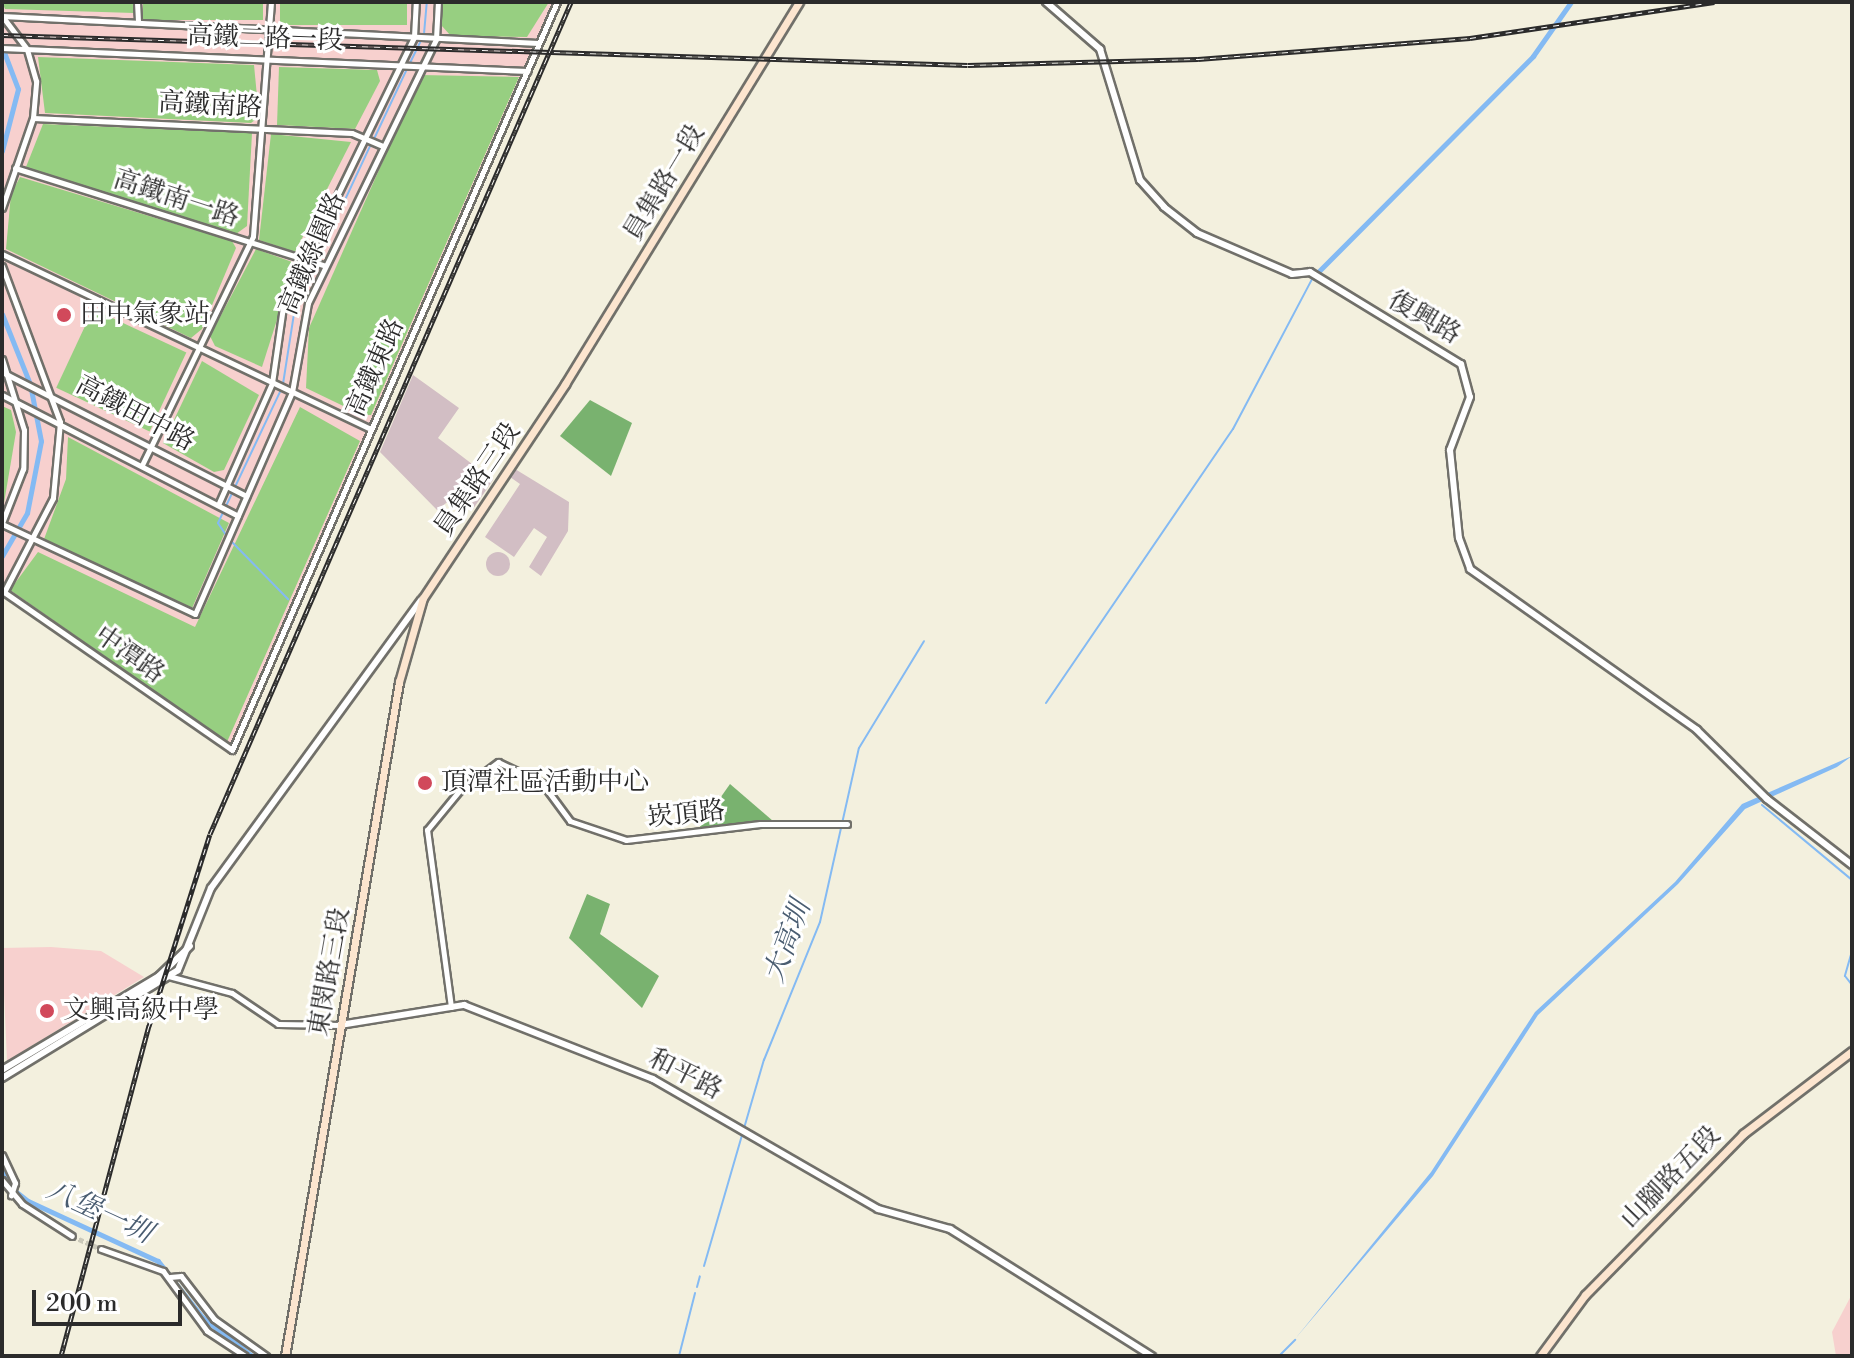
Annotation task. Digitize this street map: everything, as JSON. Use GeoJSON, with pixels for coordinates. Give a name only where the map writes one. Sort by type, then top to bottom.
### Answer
{"type":"FeatureCollection","features":[{"type":"Feature","properties":{"kind":"main road","name":"員集路一段"},"geometry":{"type":"LineString","coordinates":[[565,384],[799,2]]}},
{"type":"Feature","properties":{"kind":"main road","name":"員集路三段"},"geometry":{"type":"LineString","coordinates":[[423,598],[565,384]]}},
{"type":"Feature","properties":{"kind":"main road","name":"東閔路三段"},"geometry":{"type":"LineString","coordinates":[[285,1356],[399,682],[423,598]]}},
{"type":"Feature","properties":{"kind":"main road","name":"山腳路五段"},"geometry":{"type":"LineString","coordinates":[[1540,1356],[1585,1295],[1743,1134],[1852,1051]]}},
{"type":"Feature","properties":{"kind":"street"},"geometry":{"type":"LineString","coordinates":[[137,2],[138,21]]}},
{"type":"Feature","properties":{"kind":"street"},"geometry":{"type":"LineString","coordinates":[[142,465],[249,243],[261,203],[271,2]]}},
{"type":"Feature","properties":{"kind":"street","name":"高鐵綠園路"},"geometry":{"type":"LineString","coordinates":[[218,505],[272,383],[283,307],[363,136],[414,37],[416,2]]}},
{"type":"Feature","properties":{"kind":"street","name":"高鐵綠園路"},"geometry":{"type":"LineString","coordinates":[[34,543],[195,614],[292,392],[304,314],[436,39],[438,2]]}},
{"type":"Feature","properties":{"kind":"street","name":"高鐵東路"},"geometry":{"type":"LineString","coordinates":[[232,750],[557,2]]}},
{"type":"Feature","properties":{"kind":"street","name":"復興路"},"geometry":{"type":"LineString","coordinates":[[1046,2],[1100,49],[1140,180],[1164,207],[1197,233],[1292,274],[1310,273],[1321,279],[1449,354],[1467,374],[1470,397],[1450,450],[1459,538],[1470,569],[1697,730],[1767,799],[1852,865]]}},
{"type":"Feature","properties":{"kind":"street"},"geometry":{"type":"LineString","coordinates":[[2,16],[538,43]]}},
{"type":"Feature","properties":{"kind":"street"},"geometry":{"type":"LineString","coordinates":[[2,16],[27,49],[36,81],[33,118],[2,208]]}},
{"type":"Feature","properties":{"kind":"street","name":"高鐵二路一段"},"geometry":{"type":"LineString","coordinates":[[2,48],[527,71]]}},
{"type":"Feature","properties":{"kind":"street","name":"高鐵南路"},"geometry":{"type":"LineString","coordinates":[[33,118],[265,128],[363,136],[382,146]]}},
{"type":"Feature","properties":{"kind":"street","name":"高鐵南一路"},"geometry":{"type":"LineString","coordinates":[[15,168],[325,266]]}},
{"type":"Feature","properties":{"kind":"street"},"geometry":{"type":"LineString","coordinates":[[2,254],[370,429]]}},
{"type":"Feature","properties":{"kind":"street"},"geometry":{"type":"LineString","coordinates":[[2,266],[54,394],[60,422],[59,472],[34,543],[4,592]]}},
{"type":"Feature","properties":{"kind":"street"},"geometry":{"type":"LineString","coordinates":[[2,359],[17,401],[23,469],[2,524],[34,543]]}},
{"type":"Feature","properties":{"kind":"street","name":"高鐵田中路"},"geometry":{"type":"LineString","coordinates":[[5,374],[54,394],[246,496]]}},
{"type":"Feature","properties":{"kind":"street","name":"高鐵田中路"},"geometry":{"type":"LineString","coordinates":[[2,395],[60,422],[238,516]]}},
{"type":"Feature","properties":{"kind":"street","name":"中潭路"},"geometry":{"type":"LineString","coordinates":[[4,592],[232,750]]}},
{"type":"Feature","properties":{"kind":"street"},"geometry":{"type":"LineString","coordinates":[[2,1075],[172,974],[190,946],[211,888],[423,598]]}},
{"type":"Feature","properties":{"kind":"street","name":"崁頂路"},"geometry":{"type":"LineString","coordinates":[[451,1007],[427,830],[459,791],[498,762],[542,783],[570,821],[626,840],[760,824],[847,824]]}},
{"type":"Feature","properties":{"kind":"street"},"geometry":{"type":"LineString","coordinates":[[2,1075],[160,975],[190,946]]}},
{"type":"Feature","properties":{"kind":"street","name":"和平路"},"geometry":{"type":"LineString","coordinates":[[160,975],[172,974],[232,993],[278,1024],[340,1025],[464,1005],[678,1090],[717,1110],[742,1135],[878,1209],[950,1229],[1152,1356]]}},
{"type":"Feature","properties":{"kind":"street"},"geometry":{"type":"LineString","coordinates":[[2,1155],[15,1183],[11,1195]]}},
{"type":"Feature","properties":{"kind":"street"},"geometry":{"type":"LineString","coordinates":[[2,1180],[11,1195],[72,1236]]}},
{"type":"Feature","properties":{"kind":"street"},"geometry":{"type":"LineString","coordinates":[[101,1249],[169,1278],[207,1331],[245,1356]]}},
{"type":"Feature","properties":{"kind":"street"},"geometry":{"type":"LineString","coordinates":[[169,1278],[181,1276],[214,1319],[266,1356]]}},
{"type":"Feature","properties":{"kind":"shaded area"},"geometry":{"type":"Polygon","coordinates":[[[2,2],[563,2],[234,751],[2,591],[2,2]]]}},
{"type":"Feature","properties":{"kind":"shaded area"},"geometry":{"type":"Polygon","coordinates":[[[413,375],[459,408],[438,438],[493,480],[473,509],[454,497],[437,510],[380,452],[413,375]]]}},
{"type":"Feature","properties":{"kind":"shaded area"},"geometry":{"type":"Polygon","coordinates":[[[515,469],[569,502],[568,531],[541,576],[529,567],[547,537],[534,528],[514,557],[485,537],[520,484],[510,477],[515,469]]]}},
{"type":"Feature","properties":{"kind":"shaded area"},"geometry":{"type":"Polygon","coordinates":[[[498,552],[507,555],[510,564],[507,573],[498,576],[489,573],[486,564],[489,555],[498,552]]]}},
{"type":"Feature","properties":{"kind":"shaded area","name":"文興高級中學"},"geometry":{"type":"Polygon","coordinates":[[[51,947],[101,951],[144,977],[7,1061],[2,948],[51,947]]]}},
{"type":"Feature","properties":{"kind":"shaded area"},"geometry":{"type":"Polygon","coordinates":[[[1852,1294],[1852,1356],[1836,1356],[1832,1332],[1852,1294]]]}},
{"type":"Feature","properties":{"kind":"green space"},"geometry":{"type":"Polygon","coordinates":[[[2,2],[134,2],[134,13],[5,9],[2,2]]]}},
{"type":"Feature","properties":{"kind":"green space"},"geometry":{"type":"Polygon","coordinates":[[[143,2],[263,2],[263,20],[143,20],[143,2]]]}},
{"type":"Feature","properties":{"kind":"green space"},"geometry":{"type":"Polygon","coordinates":[[[280,2],[407,2],[407,25],[280,25],[280,2]]]}},
{"type":"Feature","properties":{"kind":"green space"},"geometry":{"type":"Polygon","coordinates":[[[443,2],[549,2],[527,37],[451,36],[441,25],[443,2]]]}},
{"type":"Feature","properties":{"kind":"green space"},"geometry":{"type":"Polygon","coordinates":[[[38,57],[254,65],[259,117],[251,123],[45,113],[38,57]]]}},
{"type":"Feature","properties":{"kind":"green space"},"geometry":{"type":"Polygon","coordinates":[[[279,67],[377,70],[380,81],[355,129],[277,125],[279,67]]]}},
{"type":"Feature","properties":{"kind":"green space"},"geometry":{"type":"Polygon","coordinates":[[[421,75],[519,77],[371,415],[362,415],[306,388],[309,328],[421,75]]]}},
{"type":"Feature","properties":{"kind":"green space"},"geometry":{"type":"Polygon","coordinates":[[[43,124],[252,133],[247,226],[236,234],[26,167],[43,124]]]}},
{"type":"Feature","properties":{"kind":"green space"},"geometry":{"type":"Polygon","coordinates":[[[271,134],[351,142],[295,252],[259,240],[271,134]]]}},
{"type":"Feature","properties":{"kind":"green space"},"geometry":{"type":"Polygon","coordinates":[[[20,177],[232,241],[236,248],[202,329],[191,338],[6,249],[11,194],[20,177]]]}},
{"type":"Feature","properties":{"kind":"green space"},"geometry":{"type":"Polygon","coordinates":[[[256,249],[295,263],[262,367],[215,346],[210,336],[256,249]]]}},
{"type":"Feature","properties":{"kind":"green space"},"geometry":{"type":"Polygon","coordinates":[[[93,309],[186,353],[150,431],[56,388],[93,309]]]}},
{"type":"Feature","properties":{"kind":"green space"},"geometry":{"type":"Polygon","coordinates":[[[202,361],[259,395],[224,470],[214,472],[163,443],[202,361]]]}},
{"type":"Feature","properties":{"kind":"green space"},"geometry":{"type":"Polygon","coordinates":[[[590,400],[632,423],[611,476],[560,436],[590,400]]]}},
{"type":"Feature","properties":{"kind":"green space"},"geometry":{"type":"Polygon","coordinates":[[[2,406],[11,410],[16,432],[2,515],[2,406]]]}},
{"type":"Feature","properties":{"kind":"green space"},"geometry":{"type":"Polygon","coordinates":[[[300,407],[360,441],[227,742],[10,590],[38,552],[195,627],[300,407]]]}},
{"type":"Feature","properties":{"kind":"green space"},"geometry":{"type":"Polygon","coordinates":[[[68,437],[229,523],[190,613],[43,542],[66,479],[68,437]]]}},
{"type":"Feature","properties":{"kind":"green space"},"geometry":{"type":"Polygon","coordinates":[[[730,784],[773,821],[697,831],[730,784]]]}},
{"type":"Feature","properties":{"kind":"green space"},"geometry":{"type":"Polygon","coordinates":[[[587,894],[610,904],[600,934],[659,976],[642,1008],[569,938],[587,894]]]}},
{"type":"Feature","properties":{"kind":"water"},"geometry":{"type":"Polygon","coordinates":[[[1852,756],[1837,767],[1745,809],[1678,884],[1538,1015],[1433,1176],[1295,1339],[1431,1172],[1535,1012],[1675,882],[1742,804],[1852,756]]]}},
{"type":"Feature","properties":{"kind":"waterway"},"geometry":{"type":"LineString","coordinates":[[424,34],[427,2]]}},
{"type":"Feature","properties":{"kind":"waterway"},"geometry":{"type":"LineString","coordinates":[[1313,277],[1533,56],[1571,2]]}},
{"type":"Feature","properties":{"kind":"waterway"},"geometry":{"type":"LineString","coordinates":[[410,63],[421,40]]}},
{"type":"Feature","properties":{"kind":"waterway","name":"八堡一圳"},"geometry":{"type":"LineString","coordinates":[[2,47],[18,89],[2,151]]}},
{"type":"Feature","properties":{"kind":"waterway"},"geometry":{"type":"LineString","coordinates":[[374,139],[407,69]]}},
{"type":"Feature","properties":{"kind":"waterway"},"geometry":{"type":"LineString","coordinates":[[283,384],[295,307],[371,144]]}},
{"type":"Feature","properties":{"kind":"waterway"},"geometry":{"type":"LineString","coordinates":[[1046,703],[1233,429],[1313,277]]}},
{"type":"Feature","properties":{"kind":"waterway","name":"八堡一圳"},"geometry":{"type":"LineString","coordinates":[[2,314],[30,384],[41,441],[27,513],[2,556]]}},
{"type":"Feature","properties":{"kind":"waterway"},"geometry":{"type":"LineString","coordinates":[[226,535],[218,523],[281,390]]}},
{"type":"Feature","properties":{"kind":"waterway"},"geometry":{"type":"LineString","coordinates":[[230,540],[288,599]]}},
{"type":"Feature","properties":{"kind":"waterway","name":"大高圳"},"geometry":{"type":"LineString","coordinates":[[704,1266],[764,1060],[820,922],[859,748],[924,641]]}},
{"type":"Feature","properties":{"kind":"waterway"},"geometry":{"type":"LineString","coordinates":[[1762,805],[1852,880]]}},
{"type":"Feature","properties":{"kind":"waterway"},"geometry":{"type":"LineString","coordinates":[[1852,951],[1845,976],[1852,985]]}},
{"type":"Feature","properties":{"kind":"waterway","name":"八堡一圳"},"geometry":{"type":"LineString","coordinates":[[2,1168],[10,1187],[28,1201],[158,1261],[202,1317],[252,1356]]}},
{"type":"Feature","properties":{"kind":"waterway","name":"大高圳"},"geometry":{"type":"LineString","coordinates":[[697,1287],[700,1276]]}},
{"type":"Feature","properties":{"kind":"waterway","name":"大高圳"},"geometry":{"type":"LineString","coordinates":[[679,1356],[695,1293]]}},
{"type":"Feature","properties":{"kind":"waterway"},"geometry":{"type":"LineString","coordinates":[[1279,1356],[1295,1340]]}},
{"type":"Feature","properties":{"kind":"tunnel"},"geometry":{"type":"LineString","coordinates":[[72,1236],[101,1249]]}},
{"type":"Feature","properties":{"kind":"railway"},"geometry":{"type":"LineString","coordinates":[[61,1356],[149,1026],[210,834],[571,2]]}},
{"type":"Feature","properties":{"kind":"railway"},"geometry":{"type":"LineString","coordinates":[[2,35],[968,65],[1198,59],[1470,38],[1714,2]]}},
{"type":"Feature","properties":{"kind":"place","name":"田中氣象站"},"geometry":{"type":"Point","coordinates":[64,315]}},
{"type":"Feature","properties":{"kind":"place","name":"頂潭社區活動中心"},"geometry":{"type":"Point","coordinates":[425,783]}},
{"type":"Feature","properties":{"kind":"place","name":"文興高級中學"},"geometry":{"type":"Point","coordinates":[47,1011]}}]}
